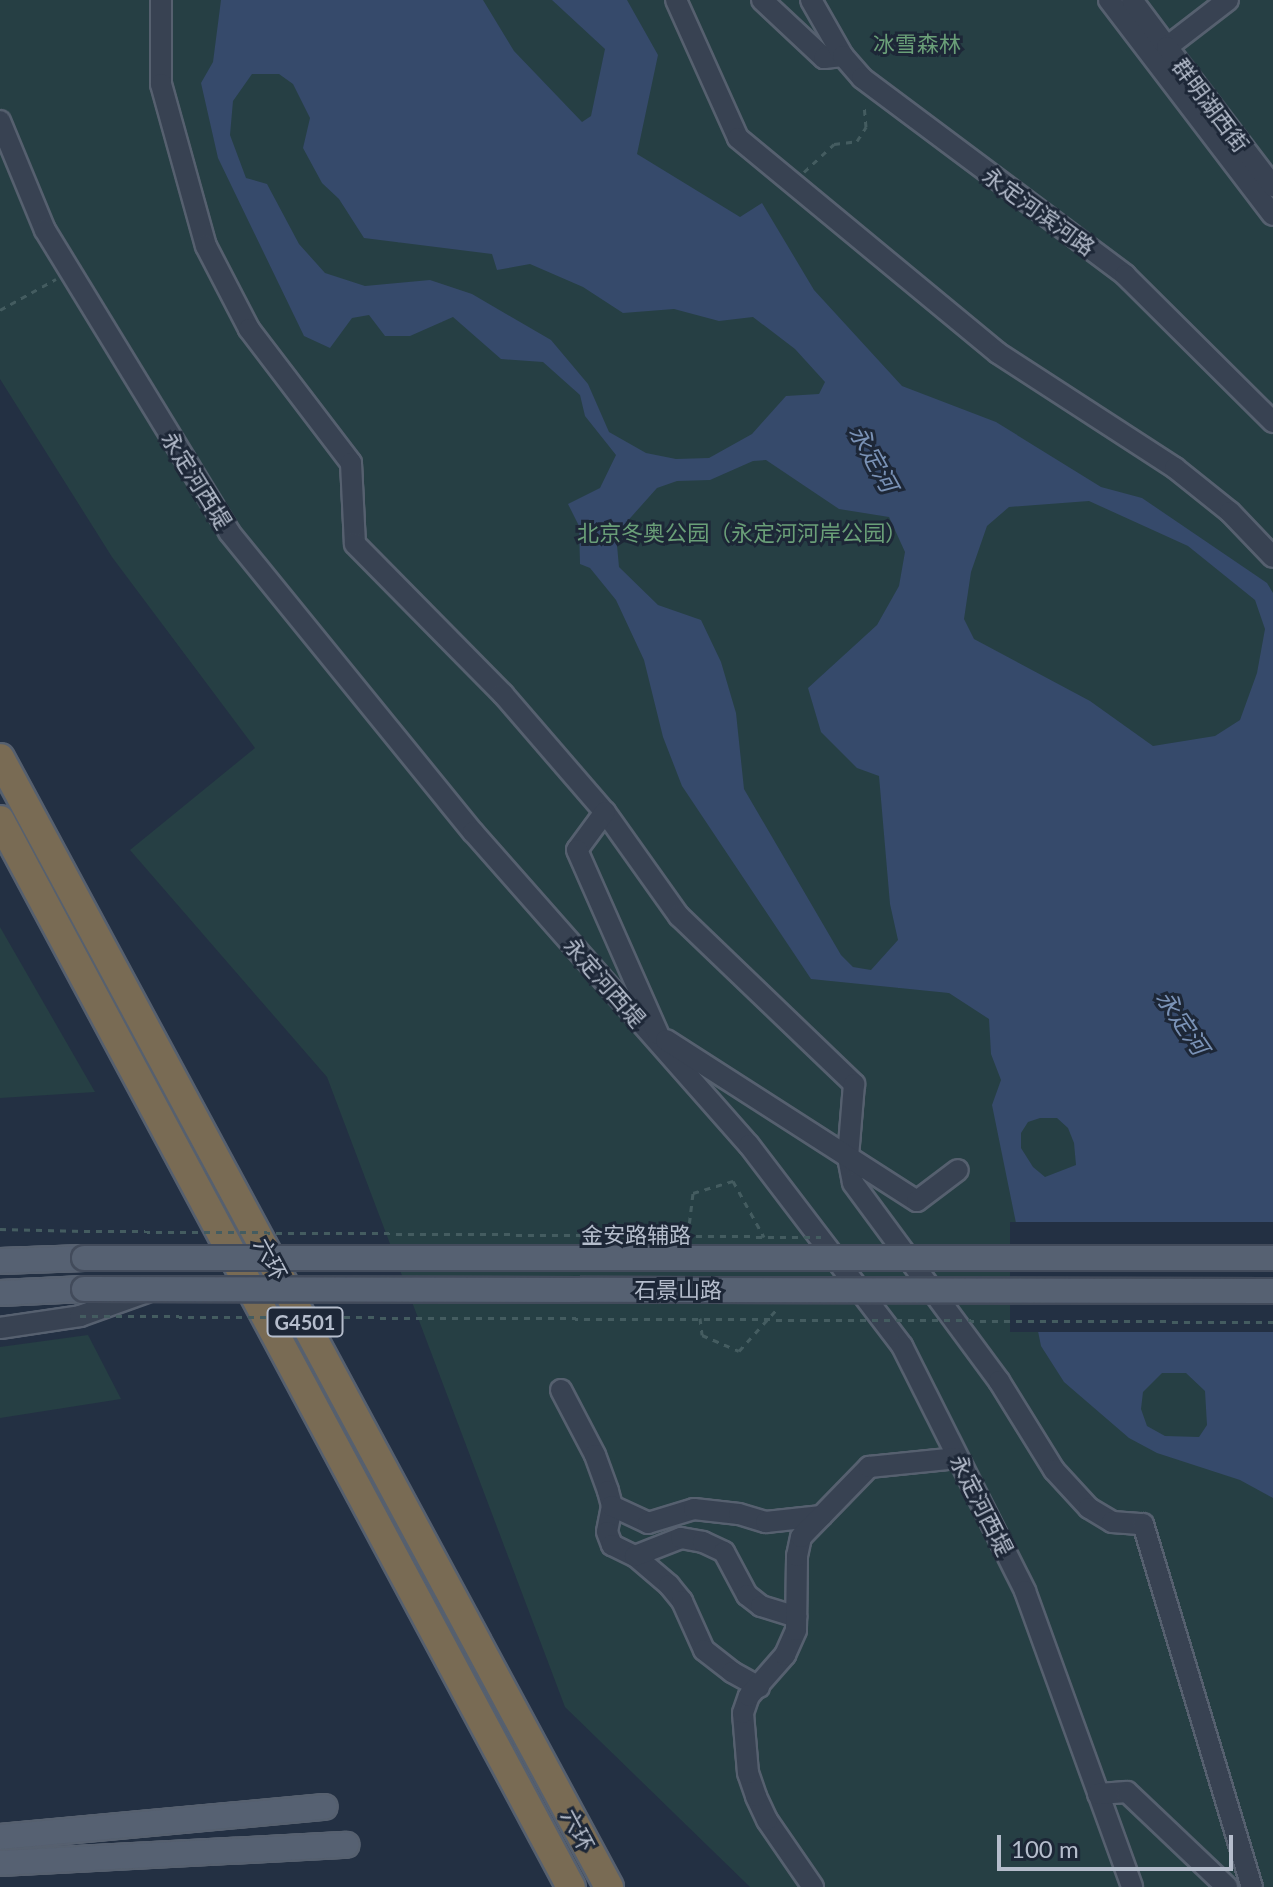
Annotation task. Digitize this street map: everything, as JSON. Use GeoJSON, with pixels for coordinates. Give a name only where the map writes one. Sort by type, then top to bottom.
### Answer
{"type":"FeatureCollection","features":[{"type":"Feature","properties":{"kind":"highway","name":"六环"},"geometry":{"type":"LineString","coordinates":[[0,758],[609,1887]]}},
{"type":"Feature","properties":{"kind":"highway","name":"六环"},"geometry":{"type":"LineString","coordinates":[[0,820],[571,1887]]}},
{"type":"Feature","properties":{"kind":"main road","name":"石景山路"},"geometry":{"type":"LineString","coordinates":[[0,1261],[84,1258],[1273,1258]]}},
{"type":"Feature","properties":{"kind":"main road","name":"石景山路"},"geometry":{"type":"LineString","coordinates":[[0,1293],[84,1289],[1273,1291]]}},
{"type":"Feature","properties":{"kind":"main road"},"geometry":{"type":"LineString","coordinates":[[0,1837],[325,1807]]}},
{"type":"Feature","properties":{"kind":"main road"},"geometry":{"type":"LineString","coordinates":[[0,1863],[347,1845]]}},
{"type":"Feature","properties":{"kind":"street"},"geometry":{"type":"LineString","coordinates":[[161,0],[161,84],[206,246],[249,329],[351,463],[355,544],[503,694],[605,812],[679,916],[854,1084],[848,1157],[853,1183],[999,1381],[1054,1470],[1089,1508],[1112,1522],[1143,1524],[1252,1887]]}},
{"type":"Feature","properties":{"kind":"street"},"geometry":{"type":"LineString","coordinates":[[676,0],[738,138],[998,353],[1175,468],[1230,512],[1273,557]]}},
{"type":"Feature","properties":{"kind":"street"},"geometry":{"type":"LineString","coordinates":[[762,0],[824,58],[843,56]]}},
{"type":"Feature","properties":{"kind":"street","name":"永定河滨河路"},"geometry":{"type":"LineString","coordinates":[[811,0],[843,56],[862,78],[1125,275],[1273,422]]}},
{"type":"Feature","properties":{"kind":"street"},"geometry":{"type":"LineString","coordinates":[[1109,0],[1273,215]]}},
{"type":"Feature","properties":{"kind":"street"},"geometry":{"type":"LineString","coordinates":[[1132,0],[1167,47]]}},
{"type":"Feature","properties":{"kind":"street"},"geometry":{"type":"LineString","coordinates":[[1142,0],[1167,47]]}},
{"type":"Feature","properties":{"kind":"street","name":"群明湖西街"},"geometry":{"type":"LineString","coordinates":[[1228,0],[1167,47],[1273,186]]}},
{"type":"Feature","properties":{"kind":"street","name":"永定河西堤"},"geometry":{"type":"LineString","coordinates":[[0,121],[45,230],[229,532],[473,832],[658,1038],[749,1145],[902,1346],[1025,1591],[1132,1887]]}},
{"type":"Feature","properties":{"kind":"street"},"geometry":{"type":"LineString","coordinates":[[605,812],[577,850],[658,1038],[917,1201],[958,1170]]}},
{"type":"Feature","properties":{"kind":"street"},"geometry":{"type":"LineString","coordinates":[[0,1328],[80,1316],[154,1289]]}},
{"type":"Feature","properties":{"kind":"street"},"geometry":{"type":"LineString","coordinates":[[561,1390],[595,1455],[612,1506],[607,1532],[612,1545],[635,1556],[682,1601],[704,1650],[732,1672],[759,1687]]}},
{"type":"Feature","properties":{"kind":"street"},"geometry":{"type":"LineString","coordinates":[[813,1887],[767,1820],[748,1773],[743,1713],[749,1696],[785,1655],[796,1630],[797,1556],[801,1537],[869,1467],[958,1458]]}},
{"type":"Feature","properties":{"kind":"street"},"geometry":{"type":"LineString","coordinates":[[612,1506],[648,1523],[694,1509],[739,1514],[766,1522],[822,1516]]}},
{"type":"Feature","properties":{"kind":"street"},"geometry":{"type":"LineString","coordinates":[[635,1556],[681,1538],[703,1542],[724,1552],[747,1595],[761,1606],[796,1617]]}},
{"type":"Feature","properties":{"kind":"street"},"geometry":{"type":"LineString","coordinates":[[1098,1794],[1127,1792],[1227,1887]]}},
{"type":"Feature","properties":{"kind":"path"},"geometry":{"type":"LineString","coordinates":[[793,183],[834,144],[857,141],[866,127],[862,78]]}},
{"type":"Feature","properties":{"kind":"path"},"geometry":{"type":"LineString","coordinates":[[0,310],[70,271]]}},
{"type":"Feature","properties":{"kind":"path"},"geometry":{"type":"LineString","coordinates":[[688,1235],[693,1193],[733,1181],[769,1246]]}},
{"type":"Feature","properties":{"kind":"path","name":"金安路辅路"},"geometry":{"type":"LineString","coordinates":[[0,1229],[830,1237]]}},
{"type":"Feature","properties":{"kind":"path"},"geometry":{"type":"LineString","coordinates":[[700,1318],[702,1335],[739,1351],[777,1309]]}},
{"type":"Feature","properties":{"kind":"path"},"geometry":{"type":"LineString","coordinates":[[80,1316],[1273,1322]]}},
{"type":"Feature","properties":{"kind":"green space","name":"北京冬奥公园（永定河河岸公园）"},"geometry":{"type":"Polygon","coordinates":[[[0,0],[1118,0],[1273,206],[1273,1887],[750,1887],[565,1707],[327,1077],[130,850],[255,748],[112,557],[0,379],[0,0]]]}},
{"type":"Feature","properties":{"kind":"green space"},"geometry":{"type":"Polygon","coordinates":[[[1131,0],[1273,0],[1273,196],[1214,123],[1131,0]]]}},
{"type":"Feature","properties":{"kind":"green space"},"geometry":{"type":"Polygon","coordinates":[[[0,927],[95,1092],[0,1098],[0,927]]]}},
{"type":"Feature","properties":{"kind":"green space"},"geometry":{"type":"Polygon","coordinates":[[[88,1335],[121,1399],[0,1418],[0,1347],[88,1335]]]}},
{"type":"Feature","properties":{"kind":"water","name":"永定河"},"geometry":{"type":"Polygon","coordinates":[[[221,0],[483,0],[514,51],[582,122],[591,116],[605,49],[552,0],[627,0],[658,55],[637,154],[740,217],[762,203],[814,290],[902,386],[996,422],[1101,487],[1142,498],[1267,583],[1273,593],[1273,1498],[1240,1480],[1157,1453],[1129,1438],[1064,1382],[1041,1346],[992,1105],[1001,1080],[991,1054],[989,1019],[949,993],[811,979],[682,786],[663,737],[644,660],[616,600],[590,568],[580,564],[579,526],[568,504],[600,488],[616,455],[585,416],[580,395],[543,362],[501,359],[453,317],[410,336],[385,336],[369,315],[352,318],[330,348],[304,336],[218,158],[201,83],[213,62],[221,0]],[[252,74],[233,101],[230,135],[246,178],[267,184],[299,244],[325,273],[365,286],[430,280],[472,294],[551,340],[588,384],[609,432],[646,453],[676,459],[709,458],[752,434],[786,396],[819,394],[825,382],[795,349],[753,317],[719,321],[674,309],[623,313],[583,287],[530,264],[497,270],[492,254],[364,238],[339,199],[322,183],[303,148],[310,118],[293,84],[279,74],[252,74]],[[766,460],[753,461],[710,480],[677,481],[657,488],[616,534],[619,567],[658,605],[701,620],[721,662],[736,713],[744,789],[841,955],[853,967],[871,970],[898,940],[890,904],[879,776],[857,768],[821,732],[808,688],[877,625],[899,586],[905,552],[889,517],[839,509],[766,460]],[[1089,501],[1009,507],[987,526],[971,572],[964,619],[974,639],[1090,701],[1153,746],[1215,736],[1240,720],[1257,673],[1265,629],[1255,600],[1188,546],[1089,501]],[[1057,1118],[1028,1122],[1021,1133],[1021,1148],[1033,1167],[1045,1177],[1076,1165],[1074,1143],[1068,1128],[1057,1118]],[[1162,1373],[1143,1392],[1141,1409],[1147,1426],[1165,1436],[1199,1437],[1207,1425],[1205,1391],[1186,1373],[1162,1373]]]}},
{"type":"Feature","properties":{"kind":"pier"},"geometry":{"type":"Polygon","coordinates":[[[1010,1222],[1273,1222],[1273,1332],[1010,1332],[1010,1222]]]}},
{"type":"Feature","properties":{"kind":"park label","name":"冰雪森林"},"geometry":{"type":"Point","coordinates":[917,44]}}]}
